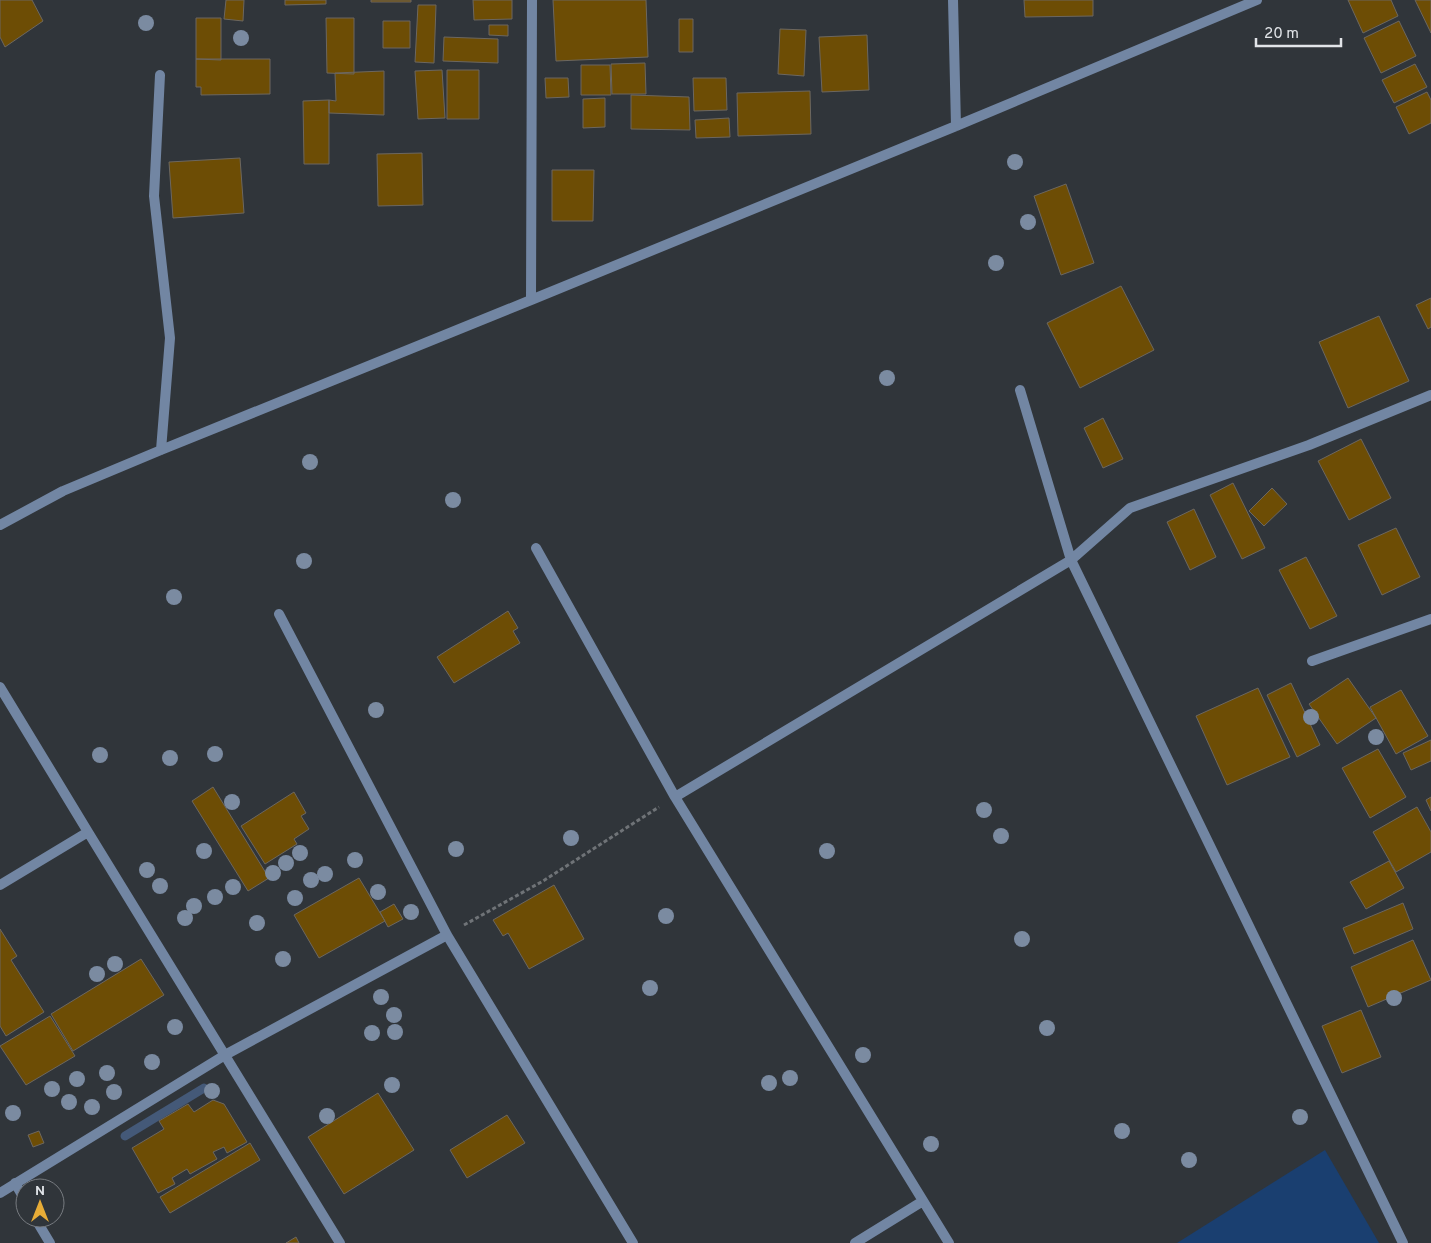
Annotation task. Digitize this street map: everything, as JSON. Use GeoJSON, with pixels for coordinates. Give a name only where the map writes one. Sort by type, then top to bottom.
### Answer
{"type":"FeatureCollection","features":[{"type":"Feature","properties":{"kind":"street"},"geometry":{"type":"LineString","coordinates":[[531,300],[532,0]]}},
{"type":"Feature","properties":{"kind":"street"},"geometry":{"type":"LineString","coordinates":[[953,0],[956,126]]}},
{"type":"Feature","properties":{"kind":"street"},"geometry":{"type":"LineString","coordinates":[[0,525],[63,491],[161,450],[956,126],[1257,0]]}},
{"type":"Feature","properties":{"kind":"street"},"geometry":{"type":"LineString","coordinates":[[160,75],[154,196],[170,338],[161,450]]}},
{"type":"Feature","properties":{"kind":"street"},"geometry":{"type":"LineString","coordinates":[[1020,390],[1071,560],[1403,1243]]}},
{"type":"Feature","properties":{"kind":"street"},"geometry":{"type":"LineString","coordinates":[[675,797],[1071,560],[1130,508],[1308,445],[1431,395]]}},
{"type":"Feature","properties":{"kind":"street"},"geometry":{"type":"LineString","coordinates":[[536,548],[675,797],[949,1243]]}},
{"type":"Feature","properties":{"kind":"street"},"geometry":{"type":"LineString","coordinates":[[279,614],[447,935],[633,1243]]}},
{"type":"Feature","properties":{"kind":"street"},"geometry":{"type":"LineString","coordinates":[[1312,661],[1431,619]]}},
{"type":"Feature","properties":{"kind":"street"},"geometry":{"type":"LineString","coordinates":[[0,687],[340,1243]]}},
{"type":"Feature","properties":{"kind":"street"},"geometry":{"type":"LineString","coordinates":[[0,885],[88,832]]}},
{"type":"Feature","properties":{"kind":"street"},"geometry":{"type":"LineString","coordinates":[[23,1178],[225,1055],[447,935]]}},
{"type":"Feature","properties":{"kind":"street"},"geometry":{"type":"LineString","coordinates":[[0,1193],[15,1183]]}},
{"type":"Feature","properties":{"kind":"street"},"geometry":{"type":"LineString","coordinates":[[855,1243],[924,1201]]}},
{"type":"Feature","properties":{"kind":"street"},"geometry":{"type":"LineString","coordinates":[[41,1228],[50,1243]]}},
{"type":"Feature","properties":{"kind":"path"},"geometry":{"type":"LineString","coordinates":[[447,935],[543,881],[675,797]]}},
{"type":"Feature","properties":{"kind":"shaded area"},"geometry":{"type":"Polygon","coordinates":[[[1325,1150],[1379,1243],[1177,1243],[1325,1150]]]}},
{"type":"Feature","properties":{"kind":"building"},"geometry":{"type":"Polygon","coordinates":[[[0,0],[32,0],[43,21],[5,47],[0,37],[0,0]]]}},
{"type":"Feature","properties":{"kind":"building"},"geometry":{"type":"Polygon","coordinates":[[[226,0],[244,0],[243,21],[224,19],[226,0]]]}},
{"type":"Feature","properties":{"kind":"building"},"geometry":{"type":"Polygon","coordinates":[[[285,0],[326,0],[326,4],[285,5],[285,0]]]}},
{"type":"Feature","properties":{"kind":"building"},"geometry":{"type":"Polygon","coordinates":[[[371,0],[411,0],[411,2],[371,2],[371,0]]]}},
{"type":"Feature","properties":{"kind":"building"},"geometry":{"type":"Polygon","coordinates":[[[473,0],[512,0],[512,19],[474,20],[473,0]]]}},
{"type":"Feature","properties":{"kind":"building"},"geometry":{"type":"Polygon","coordinates":[[[553,0],[646,0],[648,57],[556,61],[553,0]]]}},
{"type":"Feature","properties":{"kind":"building"},"geometry":{"type":"Polygon","coordinates":[[[1024,0],[1093,0],[1093,16],[1025,17],[1024,0]]]}},
{"type":"Feature","properties":{"kind":"building"},"geometry":{"type":"Polygon","coordinates":[[[1348,0],[1391,0],[1398,16],[1363,33],[1348,0]]]}},
{"type":"Feature","properties":{"kind":"building"},"geometry":{"type":"Polygon","coordinates":[[[1415,0],[1431,0],[1431,33],[1415,0]]]}},
{"type":"Feature","properties":{"kind":"building"},"geometry":{"type":"Polygon","coordinates":[[[418,5],[436,5],[434,63],[415,62],[418,5]]]}},
{"type":"Feature","properties":{"kind":"building"},"geometry":{"type":"Polygon","coordinates":[[[196,18],[221,18],[221,60],[196,59],[196,18]]]}},
{"type":"Feature","properties":{"kind":"building"},"geometry":{"type":"Polygon","coordinates":[[[326,18],[354,18],[354,74],[327,73],[326,18]]]}},
{"type":"Feature","properties":{"kind":"building"},"geometry":{"type":"Polygon","coordinates":[[[679,19],[693,19],[693,52],[679,52],[679,19]]]}},
{"type":"Feature","properties":{"kind":"building"},"geometry":{"type":"Polygon","coordinates":[[[383,21],[410,21],[410,48],[383,48],[383,21]]]}},
{"type":"Feature","properties":{"kind":"building"},"geometry":{"type":"Polygon","coordinates":[[[1399,21],[1416,56],[1381,73],[1364,38],[1399,21]]]}},
{"type":"Feature","properties":{"kind":"building"},"geometry":{"type":"Polygon","coordinates":[[[489,25],[508,25],[508,36],[489,35],[489,25]]]}},
{"type":"Feature","properties":{"kind":"building"},"geometry":{"type":"Polygon","coordinates":[[[780,29],[806,30],[804,76],[778,74],[780,29]]]}},
{"type":"Feature","properties":{"kind":"building"},"geometry":{"type":"Polygon","coordinates":[[[867,35],[869,90],[822,92],[819,37],[867,35]]]}},
{"type":"Feature","properties":{"kind":"building"},"geometry":{"type":"Polygon","coordinates":[[[444,37],[498,39],[498,63],[443,61],[444,37]]]}},
{"type":"Feature","properties":{"kind":"building"},"geometry":{"type":"Polygon","coordinates":[[[196,59],[270,59],[270,94],[201,95],[201,87],[196,87],[196,59]]]}},
{"type":"Feature","properties":{"kind":"building"},"geometry":{"type":"Polygon","coordinates":[[[645,63],[646,94],[612,94],[611,64],[645,63]]]}},
{"type":"Feature","properties":{"kind":"building"},"geometry":{"type":"Polygon","coordinates":[[[1415,64],[1427,87],[1394,103],[1382,80],[1415,64]]]}},
{"type":"Feature","properties":{"kind":"building"},"geometry":{"type":"Polygon","coordinates":[[[581,65],[610,65],[611,95],[581,95],[581,65]]]}},
{"type":"Feature","properties":{"kind":"building"},"geometry":{"type":"Polygon","coordinates":[[[442,70],[445,118],[418,119],[415,71],[442,70]]]}},
{"type":"Feature","properties":{"kind":"building"},"geometry":{"type":"Polygon","coordinates":[[[447,70],[479,70],[479,119],[447,119],[447,70]]]}},
{"type":"Feature","properties":{"kind":"building"},"geometry":{"type":"Polygon","coordinates":[[[384,71],[384,115],[329,113],[329,100],[336,101],[335,73],[384,71]]]}},
{"type":"Feature","properties":{"kind":"building"},"geometry":{"type":"Polygon","coordinates":[[[545,78],[568,78],[569,97],[546,98],[545,78]]]}},
{"type":"Feature","properties":{"kind":"building"},"geometry":{"type":"Polygon","coordinates":[[[693,78],[726,78],[727,110],[694,111],[693,78]]]}},
{"type":"Feature","properties":{"kind":"building"},"geometry":{"type":"Polygon","coordinates":[[[810,91],[811,134],[738,136],[737,93],[810,91]]]}},
{"type":"Feature","properties":{"kind":"building"},"geometry":{"type":"Polygon","coordinates":[[[1427,92],[1431,100],[1431,123],[1409,134],[1396,107],[1427,92]]]}},
{"type":"Feature","properties":{"kind":"building"},"geometry":{"type":"Polygon","coordinates":[[[631,95],[689,97],[690,130],[631,129],[631,95]]]}},
{"type":"Feature","properties":{"kind":"building"},"geometry":{"type":"Polygon","coordinates":[[[605,98],[605,127],[583,128],[583,99],[605,98]]]}},
{"type":"Feature","properties":{"kind":"building"},"geometry":{"type":"Polygon","coordinates":[[[329,100],[329,164],[304,164],[303,101],[329,100]]]}},
{"type":"Feature","properties":{"kind":"building"},"geometry":{"type":"Polygon","coordinates":[[[729,118],[730,137],[696,138],[695,120],[729,118]]]}},
{"type":"Feature","properties":{"kind":"building"},"geometry":{"type":"Polygon","coordinates":[[[422,153],[423,205],[378,206],[377,154],[422,153]]]}},
{"type":"Feature","properties":{"kind":"building"},"geometry":{"type":"Polygon","coordinates":[[[240,158],[244,213],[173,218],[169,162],[240,158]]]}},
{"type":"Feature","properties":{"kind":"building"},"geometry":{"type":"Polygon","coordinates":[[[552,170],[594,170],[593,221],[552,221],[552,170]]]}},
{"type":"Feature","properties":{"kind":"building"},"geometry":{"type":"Polygon","coordinates":[[[1066,184],[1094,263],[1061,275],[1034,196],[1066,184]]]}},
{"type":"Feature","properties":{"kind":"building"},"geometry":{"type":"Polygon","coordinates":[[[1121,286],[1154,350],[1080,388],[1047,323],[1121,286]]]}},
{"type":"Feature","properties":{"kind":"building"},"geometry":{"type":"Polygon","coordinates":[[[1431,298],[1431,327],[1428,329],[1416,305],[1431,298]]]}},
{"type":"Feature","properties":{"kind":"building"},"geometry":{"type":"Polygon","coordinates":[[[1379,316],[1409,381],[1348,408],[1319,342],[1379,316]]]}},
{"type":"Feature","properties":{"kind":"building"},"geometry":{"type":"Polygon","coordinates":[[[1103,418],[1123,459],[1103,468],[1084,428],[1103,418]]]}},
{"type":"Feature","properties":{"kind":"building"},"geometry":{"type":"Polygon","coordinates":[[[1361,439],[1391,498],[1349,520],[1318,461],[1361,439]]]}},
{"type":"Feature","properties":{"kind":"building"},"geometry":{"type":"Polygon","coordinates":[[[1233,483],[1265,548],[1242,559],[1210,495],[1233,483]]]}},
{"type":"Feature","properties":{"kind":"building"},"geometry":{"type":"Polygon","coordinates":[[[1272,488],[1287,504],[1264,526],[1249,511],[1272,488]]]}},
{"type":"Feature","properties":{"kind":"building"},"geometry":{"type":"Polygon","coordinates":[[[1194,509],[1216,557],[1190,570],[1167,522],[1194,509]]]}},
{"type":"Feature","properties":{"kind":"building"},"geometry":{"type":"Polygon","coordinates":[[[1396,528],[1420,577],[1382,595],[1358,545],[1396,528]]]}},
{"type":"Feature","properties":{"kind":"building"},"geometry":{"type":"Polygon","coordinates":[[[1306,557],[1337,616],[1310,629],[1279,570],[1306,557]]]}},
{"type":"Feature","properties":{"kind":"building"},"geometry":{"type":"Polygon","coordinates":[[[508,611],[518,628],[513,631],[520,643],[454,683],[437,657],[508,611]]]}},
{"type":"Feature","properties":{"kind":"building"},"geometry":{"type":"Polygon","coordinates":[[[1348,678],[1376,718],[1337,744],[1309,704],[1348,678]]]}},
{"type":"Feature","properties":{"kind":"building"},"geometry":{"type":"Polygon","coordinates":[[[1291,683],[1320,745],[1297,757],[1267,695],[1291,683]]]}},
{"type":"Feature","properties":{"kind":"building"},"geometry":{"type":"Polygon","coordinates":[[[1258,688],[1290,757],[1227,785],[1196,716],[1258,688]]]}},
{"type":"Feature","properties":{"kind":"building"},"geometry":{"type":"Polygon","coordinates":[[[1401,690],[1428,736],[1396,754],[1370,707],[1401,690]]]}},
{"type":"Feature","properties":{"kind":"building"},"geometry":{"type":"Polygon","coordinates":[[[1431,740],[1431,761],[1411,770],[1403,753],[1431,740]]]}},
{"type":"Feature","properties":{"kind":"building"},"geometry":{"type":"Polygon","coordinates":[[[1378,749],[1406,797],[1370,818],[1342,768],[1378,749]]]}},
{"type":"Feature","properties":{"kind":"building"},"geometry":{"type":"Polygon","coordinates":[[[213,787],[269,878],[248,891],[192,801],[213,787]]]}},
{"type":"Feature","properties":{"kind":"building"},"geometry":{"type":"Polygon","coordinates":[[[294,792],[306,813],[301,816],[309,829],[294,839],[297,844],[265,864],[241,826],[294,792]]]}},
{"type":"Feature","properties":{"kind":"building"},"geometry":{"type":"Polygon","coordinates":[[[1431,797],[1431,811],[1426,800],[1431,797]]]}},
{"type":"Feature","properties":{"kind":"building"},"geometry":{"type":"Polygon","coordinates":[[[1417,807],[1431,832],[1431,852],[1396,872],[1373,832],[1417,807]]]}},
{"type":"Feature","properties":{"kind":"building"},"geometry":{"type":"Polygon","coordinates":[[[1389,861],[1404,888],[1366,909],[1350,882],[1389,861]]]}},
{"type":"Feature","properties":{"kind":"building"},"geometry":{"type":"Polygon","coordinates":[[[359,878],[385,921],[319,958],[294,915],[359,878]]]}},
{"type":"Feature","properties":{"kind":"building"},"geometry":{"type":"Polygon","coordinates":[[[554,885],[584,939],[529,969],[508,933],[503,936],[493,920],[554,885]]]}},
{"type":"Feature","properties":{"kind":"building"},"geometry":{"type":"Polygon","coordinates":[[[1403,903],[1413,929],[1354,954],[1343,928],[1403,903]]]}},
{"type":"Feature","properties":{"kind":"building"},"geometry":{"type":"Polygon","coordinates":[[[394,904],[403,919],[388,927],[380,912],[394,904]]]}},
{"type":"Feature","properties":{"kind":"building"},"geometry":{"type":"Polygon","coordinates":[[[0,929],[17,956],[11,960],[44,1012],[6,1036],[0,1026],[0,929]]]}},
{"type":"Feature","properties":{"kind":"building"},"geometry":{"type":"Polygon","coordinates":[[[1413,940],[1431,980],[1368,1007],[1351,967],[1413,940]]]}},
{"type":"Feature","properties":{"kind":"building"},"geometry":{"type":"Polygon","coordinates":[[[141,959],[164,995],[73,1051],[51,1014],[141,959]]]}},
{"type":"Feature","properties":{"kind":"building"},"geometry":{"type":"Polygon","coordinates":[[[1361,1010],[1381,1057],[1342,1073],[1322,1026],[1361,1010]]]}},
{"type":"Feature","properties":{"kind":"building"},"geometry":{"type":"Polygon","coordinates":[[[50,1016],[75,1056],[26,1085],[0,1046],[50,1016]]]}},
{"type":"Feature","properties":{"kind":"building"},"geometry":{"type":"Polygon","coordinates":[[[378,1093],[414,1150],[344,1194],[308,1137],[378,1093]]]}},
{"type":"Feature","properties":{"kind":"building"},"geometry":{"type":"Polygon","coordinates":[[[213,1100],[224,1104],[247,1142],[227,1153],[224,1147],[213,1152],[217,1159],[190,1174],[187,1169],[172,1178],[175,1184],[158,1193],[132,1148],[164,1129],[159,1121],[188,1104],[194,1112],[213,1100]]]}},
{"type":"Feature","properties":{"kind":"building"},"geometry":{"type":"Polygon","coordinates":[[[507,1115],[525,1143],[467,1178],[450,1150],[507,1115]]]}},
{"type":"Feature","properties":{"kind":"building"},"geometry":{"type":"Polygon","coordinates":[[[39,1131],[44,1143],[33,1147],[28,1135],[39,1131]]]}},
{"type":"Feature","properties":{"kind":"building"},"geometry":{"type":"Polygon","coordinates":[[[250,1143],[260,1160],[170,1213],[160,1197],[250,1143]]]}},
{"type":"Feature","properties":{"kind":"building"},"geometry":{"type":"Polygon","coordinates":[[[296,1237],[299,1243],[286,1243],[296,1237]]]}},
{"type":"Feature","properties":{"kind":"waterway"},"geometry":{"type":"LineString","coordinates":[[125,1136],[204,1088]]}}]}
